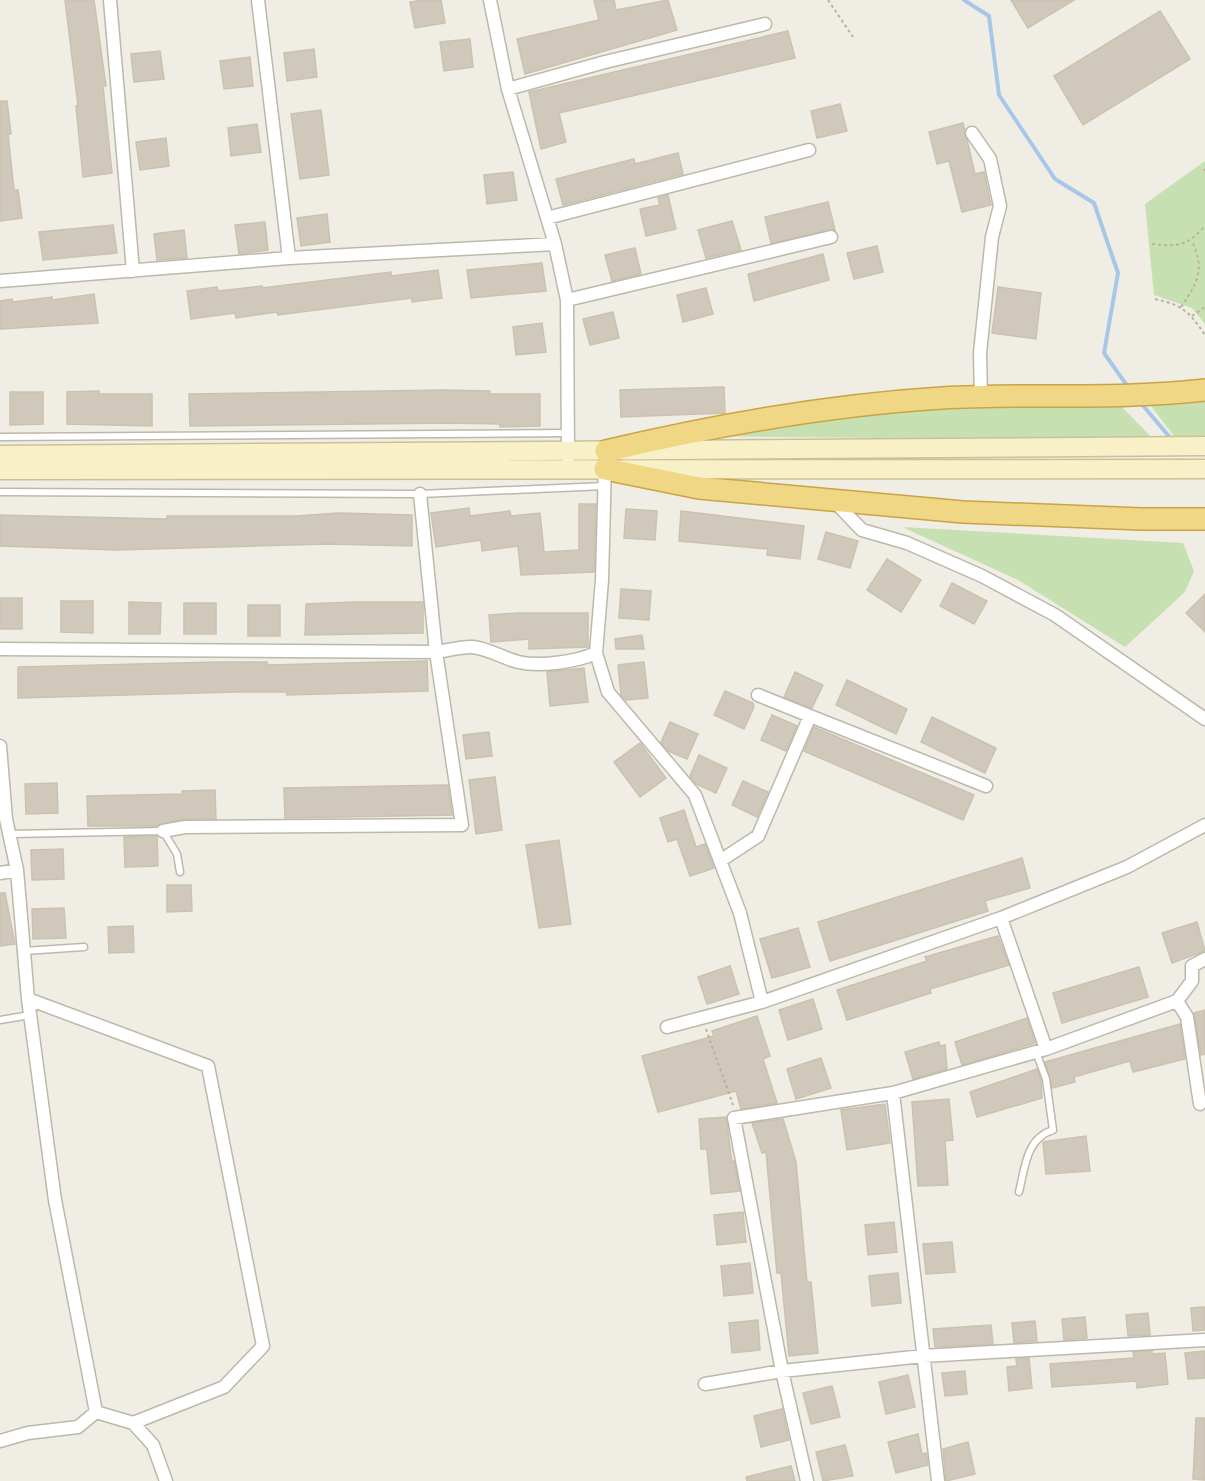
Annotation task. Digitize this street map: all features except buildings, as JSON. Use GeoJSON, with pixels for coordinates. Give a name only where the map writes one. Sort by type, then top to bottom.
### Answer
{"type":"FeatureCollection","features":[{"type":"Feature","properties":{"kind":"highway"},"geometry":{"type":"LineString","coordinates":[[605,469],[693,430],[839,408],[897,401],[1159,394],[1205,390]]}},
{"type":"Feature","properties":{"kind":"highway"},"geometry":{"type":"LineString","coordinates":[[605,469],[699,488],[963,512],[1141,519],[1205,519]]}},
{"type":"Feature","properties":{"kind":"main road"},"geometry":{"type":"LineString","coordinates":[[605,469],[1152,446],[1205,446]]}},
{"type":"Feature","properties":{"kind":"main road"},"geometry":{"type":"LineString","coordinates":[[0,470],[568,451]]}},
{"type":"Feature","properties":{"kind":"main road"},"geometry":{"type":"LineString","coordinates":[[0,455],[568,451],[605,469],[1205,469]]}},
{"type":"Feature","properties":{"kind":"street"},"geometry":{"type":"LineString","coordinates":[[110,0],[133,271]]}},
{"type":"Feature","properties":{"kind":"street"},"geometry":{"type":"LineString","coordinates":[[258,0],[289,258]]}},
{"type":"Feature","properties":{"kind":"street"},"geometry":{"type":"LineString","coordinates":[[490,0],[507,89],[555,244],[567,300],[568,451]]}},
{"type":"Feature","properties":{"kind":"street"},"geometry":{"type":"LineString","coordinates":[[507,89],[605,62],[765,24]]}},
{"type":"Feature","properties":{"kind":"street"},"geometry":{"type":"LineString","coordinates":[[972,133],[990,159],[1000,206],[992,237],[980,353],[981,397]]}},
{"type":"Feature","properties":{"kind":"street"},"geometry":{"type":"LineString","coordinates":[[547,218],[809,150]]}},
{"type":"Feature","properties":{"kind":"street"},"geometry":{"type":"LineString","coordinates":[[567,300],[831,237]]}},
{"type":"Feature","properties":{"kind":"street"},"geometry":{"type":"LineString","coordinates":[[0,281],[289,258],[555,244]]}},
{"type":"Feature","properties":{"kind":"street"},"geometry":{"type":"LineString","coordinates":[[605,469],[602,580],[596,653],[608,692],[694,795],[740,913],[762,1002]]}},
{"type":"Feature","properties":{"kind":"street"},"geometry":{"type":"LineString","coordinates":[[163,831],[185,827],[462,825],[436,652],[420,494]]}},
{"type":"Feature","properties":{"kind":"street"},"geometry":{"type":"LineString","coordinates":[[832,500],[862,530],[907,543],[982,576],[1055,615],[1205,719]]}},
{"type":"Feature","properties":{"kind":"street"},"geometry":{"type":"LineString","coordinates":[[0,649],[436,652],[472,647],[525,662],[576,661],[596,653]]}},
{"type":"Feature","properties":{"kind":"street"},"geometry":{"type":"LineString","coordinates":[[758,695],[986,786]]}},
{"type":"Feature","properties":{"kind":"street"},"geometry":{"type":"LineString","coordinates":[[720,861],[758,836],[810,716]]}},
{"type":"Feature","properties":{"kind":"street"},"geometry":{"type":"LineString","coordinates":[[0,746],[9,834],[17,870],[27,999],[55,1200],[96,1412]]}},
{"type":"Feature","properties":{"kind":"street"},"geometry":{"type":"LineString","coordinates":[[667,1027],[762,1002],[1001,918],[1127,867],[1205,825]]}},
{"type":"Feature","properties":{"kind":"street"},"geometry":{"type":"LineString","coordinates":[[0,873],[17,870]]}},
{"type":"Feature","properties":{"kind":"street"},"geometry":{"type":"LineString","coordinates":[[1001,918],[1041,1051]]}},
{"type":"Feature","properties":{"kind":"street"},"geometry":{"type":"LineString","coordinates":[[807,1481],[782,1371],[734,1121],[736,1116],[893,1093],[1041,1051],[1178,1001],[1192,981],[1192,966],[1205,959]]}},
{"type":"Feature","properties":{"kind":"street"},"geometry":{"type":"LineString","coordinates":[[27,999],[208,1066],[263,1346],[224,1387],[133,1423]]}},
{"type":"Feature","properties":{"kind":"street"},"geometry":{"type":"LineString","coordinates":[[1178,1001],[1187,1017],[1200,1104]]}},
{"type":"Feature","properties":{"kind":"street"},"geometry":{"type":"LineString","coordinates":[[893,1093],[938,1481]]}},
{"type":"Feature","properties":{"kind":"street"},"geometry":{"type":"LineString","coordinates":[[705,1384],[782,1371],[923,1356],[1205,1340]]}},
{"type":"Feature","properties":{"kind":"street"},"geometry":{"type":"LineString","coordinates":[[96,1412],[133,1423],[153,1445],[166,1481]]}},
{"type":"Feature","properties":{"kind":"street"},"geometry":{"type":"LineString","coordinates":[[0,1441],[28,1433],[78,1427],[96,1412]]}},
{"type":"Feature","properties":{"kind":"lane"},"geometry":{"type":"LineString","coordinates":[[0,437],[568,451]]}},
{"type":"Feature","properties":{"kind":"lane"},"geometry":{"type":"LineString","coordinates":[[0,492],[420,494],[605,469]]}},
{"type":"Feature","properties":{"kind":"lane"},"geometry":{"type":"LineString","coordinates":[[9,834],[163,831],[177,854],[180,872]]}},
{"type":"Feature","properties":{"kind":"lane"},"geometry":{"type":"LineString","coordinates":[[23,951],[84,947]]}},
{"type":"Feature","properties":{"kind":"lane"},"geometry":{"type":"LineString","coordinates":[[0,1020],[30,1015]]}},
{"type":"Feature","properties":{"kind":"lane"},"geometry":{"type":"LineString","coordinates":[[1019,1192],[1029,1149],[1042,1133],[1053,1130],[1041,1051]]}},
{"type":"Feature","properties":{"kind":"path"},"geometry":{"type":"LineString","coordinates":[[828,0],[853,37]]}},
{"type":"Feature","properties":{"kind":"path"},"geometry":{"type":"LineString","coordinates":[[1152,244],[1173,246],[1192,241],[1205,226]]}},
{"type":"Feature","properties":{"kind":"path"},"geometry":{"type":"LineString","coordinates":[[1181,307],[1194,289],[1201,269],[1198,253],[1192,241]]}},
{"type":"Feature","properties":{"kind":"path"},"geometry":{"type":"LineString","coordinates":[[1155,299],[1176,303],[1192,316],[1205,335]]}},
{"type":"Feature","properties":{"kind":"path"},"geometry":{"type":"LineString","coordinates":[[1192,316],[1205,307]]}},
{"type":"Feature","properties":{"kind":"path"},"geometry":{"type":"LineString","coordinates":[[703,1017],[736,1116]]}},
{"type":"Feature","properties":{"kind":"green space"},"geometry":{"type":"Polygon","coordinates":[[[1205,161],[1205,324],[1192,308],[1154,295],[1145,204],[1205,161]]]}},
{"type":"Feature","properties":{"kind":"green space"},"geometry":{"type":"Polygon","coordinates":[[[1205,399],[1205,441],[1178,441],[1150,405],[1205,399]]]}},
{"type":"Feature","properties":{"kind":"green space"},"geometry":{"type":"Polygon","coordinates":[[[945,407],[1122,407],[1155,441],[695,436],[945,407]]]}},
{"type":"Feature","properties":{"kind":"green space"},"geometry":{"type":"Polygon","coordinates":[[[902,527],[1183,543],[1194,571],[1185,592],[1125,647],[1018,580],[902,527]]]}},
{"type":"Feature","properties":{"kind":"waterway"},"geometry":{"type":"LineString","coordinates":[[964,0],[989,16],[999,95],[1055,179],[1094,203],[1118,273],[1104,353],[1128,387]]}},
{"type":"Feature","properties":{"kind":"waterway"},"geometry":{"type":"LineString","coordinates":[[1140,402],[1172,440]]}}]}
